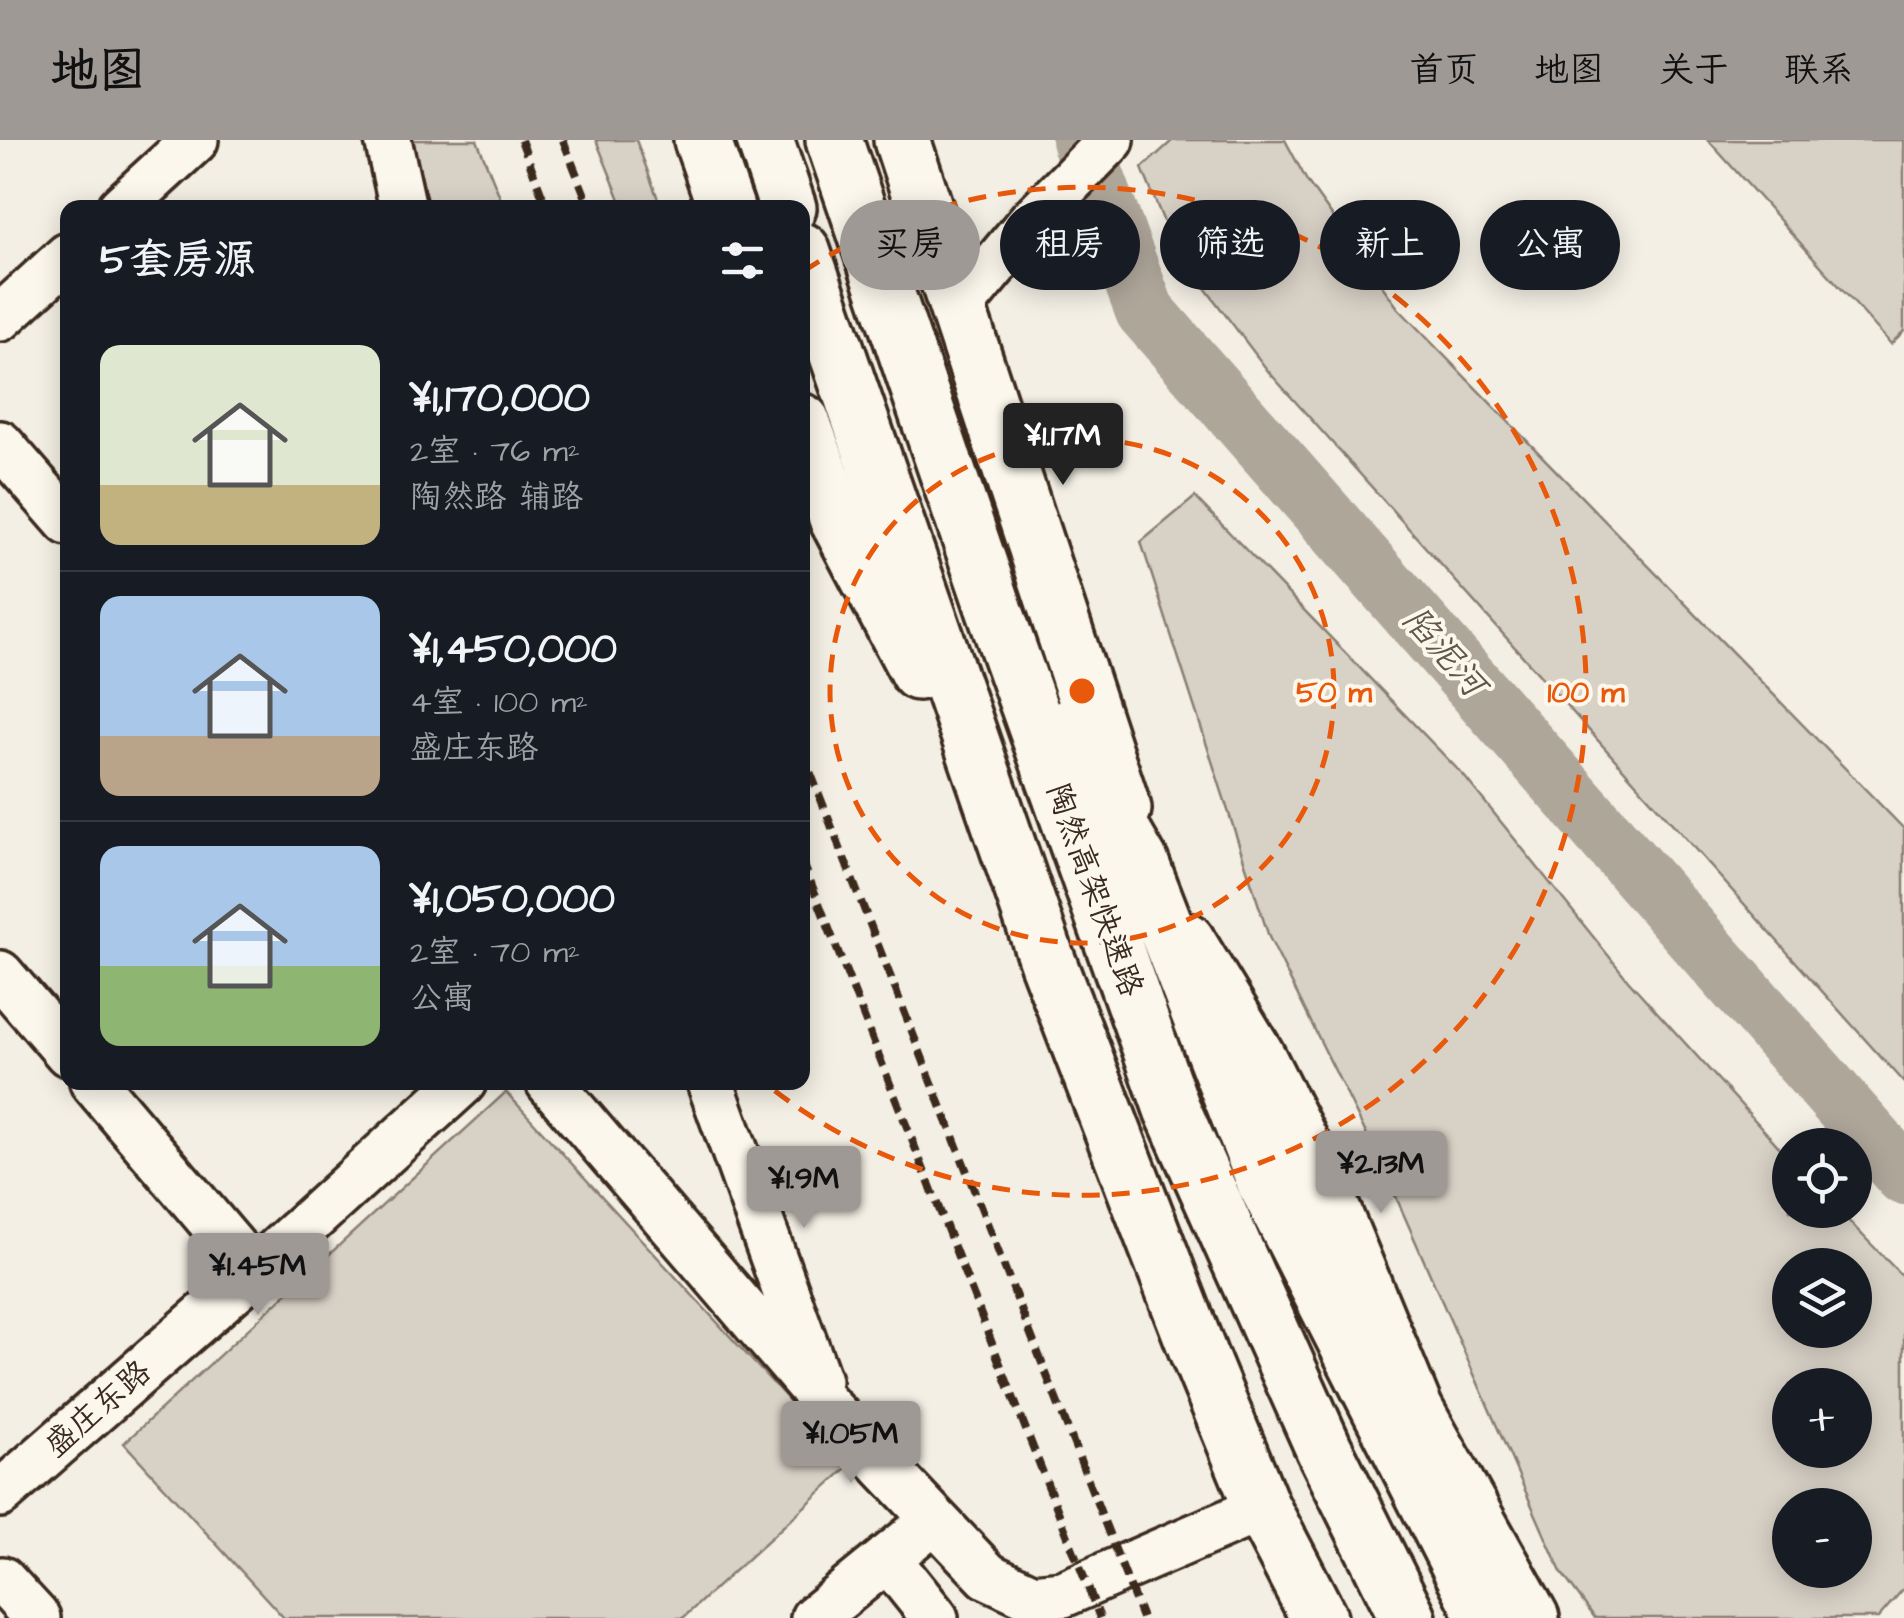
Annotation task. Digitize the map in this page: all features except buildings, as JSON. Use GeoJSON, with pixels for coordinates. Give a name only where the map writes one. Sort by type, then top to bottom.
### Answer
{"type":"FeatureCollection","features":[{"type":"Feature","properties":{"kind":"main road"},"geometry":{"type":"LineString","coordinates":[[702,140],[723,200]]}},
{"type":"Feature","properties":{"kind":"main road"},"geometry":{"type":"LineString","coordinates":[[765,140],[785,200]]}},
{"type":"Feature","properties":{"kind":"main road","name":"陶然高架快速路"},"geometry":{"type":"LineString","coordinates":[[834,140],[1172,1110],[1324,1449],[1408,1618]]}},
{"type":"Feature","properties":{"kind":"main road"},"geometry":{"type":"LineString","coordinates":[[902,140],[1141,864],[1265,1182],[1486,1618]]}},
{"type":"Feature","properties":{"kind":"main road","name":"陶然高架快速路"},"geometry":{"type":"LineString","coordinates":[[810,274],[1048,963],[1262,1508],[1318,1618]]}},
{"type":"Feature","properties":{"kind":"main road"},"geometry":{"type":"LineString","coordinates":[[810,444],[838,520],[996,820]]}},
{"type":"Feature","properties":{"kind":"main road"},"geometry":{"type":"LineString","coordinates":[[996,614],[1256,1056],[1321,1182],[1416,1410],[1531,1618]]}},
{"type":"Feature","properties":{"kind":"main road"},"geometry":{"type":"LineString","coordinates":[[1141,864],[1172,1110]]}},
{"type":"Feature","properties":{"kind":"main road"},"geometry":{"type":"LineString","coordinates":[[1262,1508],[1292,1618]]}},
{"type":"Feature","properties":{"kind":"street"},"geometry":{"type":"LineString","coordinates":[[130,200],[195,140]]}},
{"type":"Feature","properties":{"kind":"street"},"geometry":{"type":"LineString","coordinates":[[388,140],[401,200]]}},
{"type":"Feature","properties":{"kind":"street"},"geometry":{"type":"LineString","coordinates":[[959,308],[1030,220],[1111,140]]}},
{"type":"Feature","properties":{"kind":"street"},"geometry":{"type":"LineString","coordinates":[[0,318],[60,263]]}},
{"type":"Feature","properties":{"kind":"street"},"geometry":{"type":"LineString","coordinates":[[0,444],[60,513]]}},
{"type":"Feature","properties":{"kind":"street"},"geometry":{"type":"LineString","coordinates":[[0,974],[60,1044]]}},
{"type":"Feature","properties":{"kind":"street"},"geometry":{"type":"LineString","coordinates":[[100,1090],[254,1272]]}},
{"type":"Feature","properties":{"kind":"street","name":"盛庄东路"},"geometry":{"type":"LineString","coordinates":[[0,1494],[454,1090]]}},
{"type":"Feature","properties":{"kind":"street"},"geometry":{"type":"LineString","coordinates":[[556,1090],[827,1406],[988,1576],[1033,1597],[1063,1594],[1262,1508]]}},
{"type":"Feature","properties":{"kind":"street"},"geometry":{"type":"LineString","coordinates":[[713,1090],[827,1406]]}},
{"type":"Feature","properties":{"kind":"street"},"geometry":{"type":"LineString","coordinates":[[814,1618],[934,1520]]}},
{"type":"Feature","properties":{"kind":"street"},"geometry":{"type":"LineString","coordinates":[[887,1558],[935,1618]]}},
{"type":"Feature","properties":{"kind":"street"},"geometry":{"type":"LineString","coordinates":[[2,1580],[37,1618]]}},
{"type":"Feature","properties":{"kind":"shaded area"},"geometry":{"type":"Polygon","coordinates":[[[413,140],[477,140],[501,200],[426,200],[413,140]]]}},
{"type":"Feature","properties":{"kind":"shaded area"},"geometry":{"type":"Polygon","coordinates":[[[596,140],[636,140],[658,200],[620,200],[596,140]]]}},
{"type":"Feature","properties":{"kind":"shaded area"},"geometry":{"type":"Polygon","coordinates":[[[1173,140],[1285,140],[1321,200],[1320,290],[1385,290],[1398,308],[1904,829],[1904,1083],[1268,371],[1207,290],[1300,290],[1300,200],[1160,200],[1160,212],[1142,168],[1173,140]]]}},
{"type":"Feature","properties":{"kind":"shaded area"},"geometry":{"type":"Polygon","coordinates":[[[1708,140],[1904,140],[1904,331],[1891,344],[1708,140]]]}},
{"type":"Feature","properties":{"kind":"shaded area"},"geometry":{"type":"Polygon","coordinates":[[[1195,497],[1464,776],[1628,980],[1772,1139],[1772,1228],[1855,1228],[1904,1278],[1904,1588],[1878,1618],[1595,1618],[1561,1572],[1385,1172],[1269,937],[1141,542],[1195,497]]]}},
{"type":"Feature","properties":{"kind":"shaded area"},"geometry":{"type":"Polygon","coordinates":[[[506,1092],[849,1466],[683,1618],[284,1618],[124,1443],[506,1092]]]}},
{"type":"Feature","properties":{"kind":"waterway","name":"陷泥河"},"geometry":{"type":"LineString","coordinates":[[1081,140],[1145,311],[1904,1175]]}},
{"type":"Feature","properties":{"kind":"railway"},"geometry":{"type":"LineString","coordinates":[[521,140],[544,200]]}},
{"type":"Feature","properties":{"kind":"railway"},"geometry":{"type":"LineString","coordinates":[[563,140],[587,200]]}},
{"type":"Feature","properties":{"kind":"railway"},"geometry":{"type":"LineString","coordinates":[[810,771],[1142,1618]]}},
{"type":"Feature","properties":{"kind":"railway"},"geometry":{"type":"LineString","coordinates":[[810,880],[1100,1618]]}}]}
